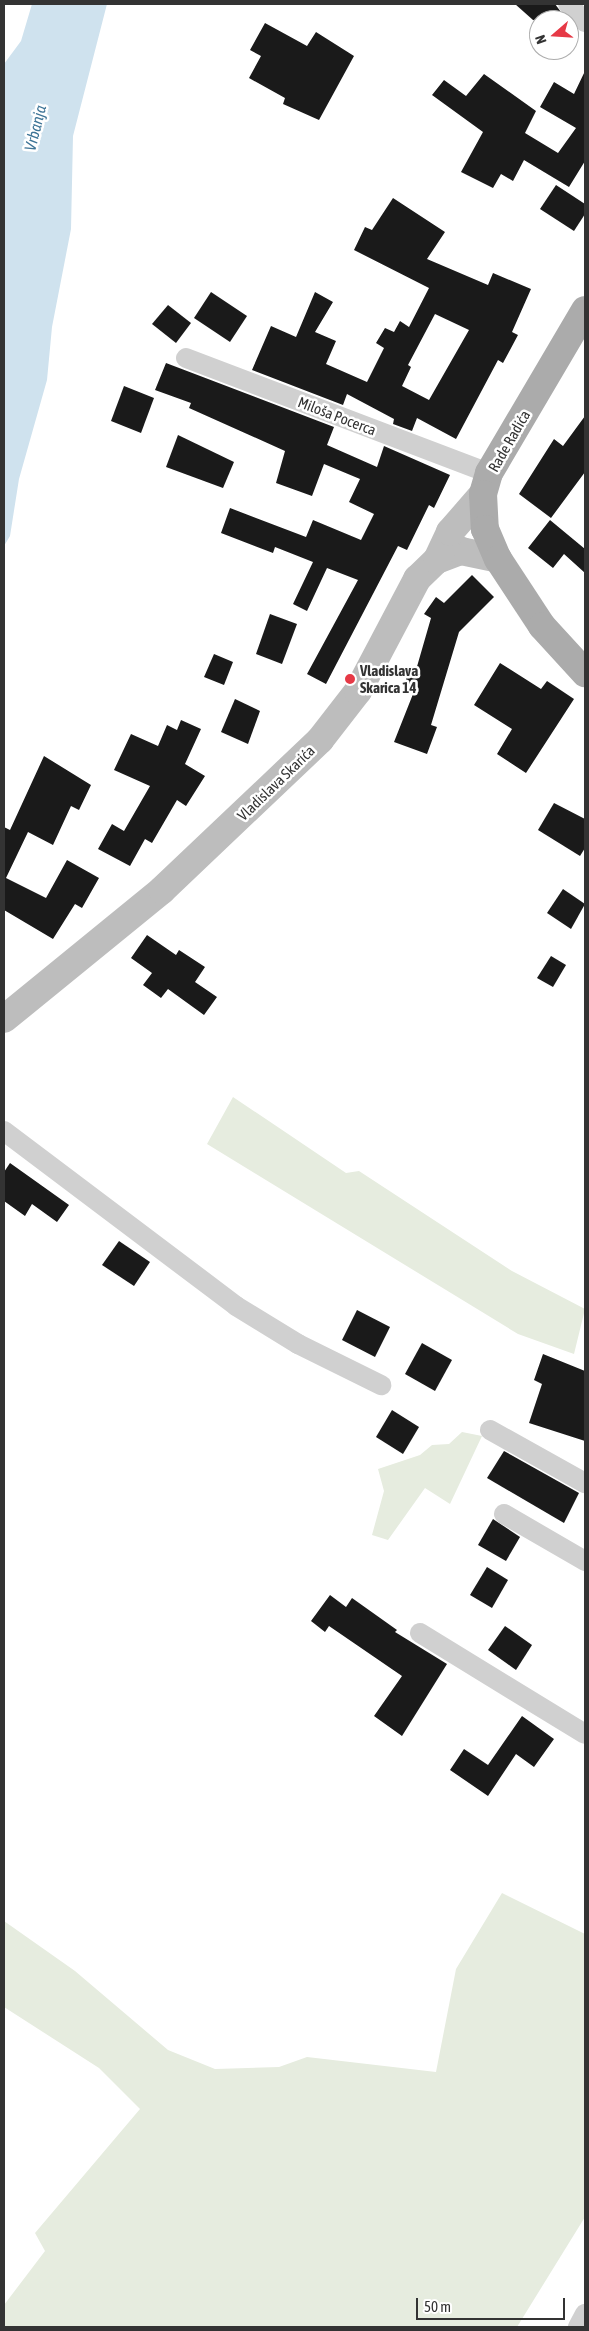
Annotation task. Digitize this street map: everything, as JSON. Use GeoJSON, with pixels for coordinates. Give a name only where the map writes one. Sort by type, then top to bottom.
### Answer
{"type":"FeatureCollection","features":[{"type":"Feature","properties":{"kind":"main road","name":"Rade Radića"},"geometry":{"type":"LineString","coordinates":[[486,483],[585,310]]}},
{"type":"Feature","properties":{"kind":"main road"},"geometry":{"type":"LineString","coordinates":[[486,483],[485,529],[498,559],[542,626],[585,673]]}},
{"type":"Feature","properties":{"kind":"street"},"geometry":{"type":"LineString","coordinates":[[568,4],[585,22]]}},
{"type":"Feature","properties":{"kind":"street","name":"Miloša Pocerca"},"geometry":{"type":"LineString","coordinates":[[186,358],[486,483]]}},
{"type":"Feature","properties":{"kind":"street","name":"Vladislava Skarića"},"geometry":{"type":"LineString","coordinates":[[4,1018],[162,890],[320,740],[358,691],[417,579],[437,560],[450,532],[486,483]]}},
{"type":"Feature","properties":{"kind":"street"},"geometry":{"type":"LineString","coordinates":[[437,560],[460,551],[498,559]]}},
{"type":"Feature","properties":{"kind":"street"},"geometry":{"type":"LineString","coordinates":[[4,1131],[236,1306],[298,1344],[381,1385]]}},
{"type":"Feature","properties":{"kind":"street"},"geometry":{"type":"LineString","coordinates":[[490,1430],[585,1483]]}},
{"type":"Feature","properties":{"kind":"street"},"geometry":{"type":"LineString","coordinates":[[504,1514],[585,1561]]}},
{"type":"Feature","properties":{"kind":"street"},"geometry":{"type":"LineString","coordinates":[[420,1633],[585,1734]]}},
{"type":"Feature","properties":{"kind":"street"},"geometry":{"type":"LineString","coordinates":[[578,2327],[585,2314]]}},
{"type":"Feature","properties":{"kind":"shaded area"},"geometry":{"type":"Polygon","coordinates":[[[233,1097],[346,1173],[359,1171],[512,1271],[585,1309],[574,1354],[518,1334],[207,1144],[233,1097]]]}},
{"type":"Feature","properties":{"kind":"shaded area"},"geometry":{"type":"Polygon","coordinates":[[[462,1432],[482,1436],[450,1504],[425,1488],[388,1540],[372,1535],[384,1491],[378,1469],[420,1455],[432,1445],[449,1444],[462,1432]]]}},
{"type":"Feature","properties":{"kind":"shaded area"},"geometry":{"type":"Polygon","coordinates":[[[502,1893],[585,1934],[585,2217],[517,2327],[4,2327],[4,2305],[45,2251],[35,2233],[140,2109],[99,2068],[4,2007],[4,1921],[75,1971],[168,2050],[215,2069],[279,2067],[307,2057],[436,2072],[456,1969],[502,1893]]]}},
{"type":"Feature","properties":{"kind":"water","name":"Vrbanja"},"geometry":{"type":"Polygon","coordinates":[[[32,4],[107,4],[73,136],[71,229],[52,327],[47,380],[19,479],[10,536],[4,546],[4,64],[21,41],[32,4]]]}},
{"type":"Feature","properties":{"kind":"building"},"geometry":{"type":"Polygon","coordinates":[[[515,4],[555,4],[560,10],[529,10],[529,16],[515,4]]]}},
{"type":"Feature","properties":{"kind":"building"},"geometry":{"type":"Polygon","coordinates":[[[265,23],[307,46],[316,32],[354,56],[319,120],[283,104],[285,98],[249,78],[261,56],[250,50],[265,23]]]}},
{"type":"Feature","properties":{"kind":"building"},"geometry":{"type":"Polygon","coordinates":[[[585,71],[585,161],[569,187],[524,160],[513,181],[501,174],[493,188],[461,172],[483,132],[432,95],[444,80],[466,96],[484,74],[536,111],[525,133],[558,153],[576,128],[540,107],[554,82],[574,94],[585,71]]]}},
{"type":"Feature","properties":{"kind":"building"},"geometry":{"type":"Polygon","coordinates":[[[556,185],[585,204],[585,214],[574,231],[540,209],[556,185]]]}},
{"type":"Feature","properties":{"kind":"building"},"geometry":{"type":"Polygon","coordinates":[[[393,198],[445,232],[427,259],[488,285],[493,273],[531,289],[512,332],[518,335],[503,363],[498,360],[456,439],[417,418],[412,431],[393,424],[394,419],[347,394],[343,405],[252,370],[271,326],[296,337],[315,292],[333,302],[315,332],[336,341],[326,364],[367,382],[384,348],[376,343],[385,328],[394,332],[400,321],[409,327],[429,288],[354,250],[365,227],[372,230],[393,198]],[[435,314],[408,365],[411,367],[402,386],[429,400],[469,330],[435,314]]]}},
{"type":"Feature","properties":{"kind":"building"},"geometry":{"type":"Polygon","coordinates":[[[211,292],[247,316],[230,342],[194,318],[211,292]]]}},
{"type":"Feature","properties":{"kind":"building"},"geometry":{"type":"Polygon","coordinates":[[[168,305],[191,323],[176,343],[152,324],[168,305]]]}},
{"type":"Feature","properties":{"kind":"building"},"geometry":{"type":"Polygon","coordinates":[[[166,363],[334,427],[327,445],[377,467],[384,446],[450,475],[434,508],[429,505],[407,550],[398,546],[326,684],[307,674],[358,580],[327,568],[307,611],[293,604],[313,562],[275,547],[273,553],[221,533],[230,508],[306,537],[313,520],[361,540],[374,514],[349,502],[360,479],[324,464],[312,496],[276,483],[285,451],[189,408],[191,403],[155,390],[166,363]]]}},
{"type":"Feature","properties":{"kind":"building"},"geometry":{"type":"Polygon","coordinates":[[[124,386],[154,398],[141,433],[111,421],[124,386]]]}},
{"type":"Feature","properties":{"kind":"building"},"geometry":{"type":"Polygon","coordinates":[[[585,416],[585,472],[551,518],[519,494],[554,439],[563,446],[585,416]]]}},
{"type":"Feature","properties":{"kind":"building"},"geometry":{"type":"Polygon","coordinates":[[[178,435],[234,462],[223,488],[166,467],[178,435]]]}},
{"type":"Feature","properties":{"kind":"building"},"geometry":{"type":"Polygon","coordinates":[[[550,520],[585,549],[585,573],[564,554],[553,568],[528,548],[550,520]]]}},
{"type":"Feature","properties":{"kind":"building"},"geometry":{"type":"Polygon","coordinates":[[[472,575],[494,597],[459,632],[431,725],[437,727],[427,754],[394,742],[413,694],[403,691],[409,668],[416,670],[431,618],[424,614],[436,597],[444,603],[472,575]]]}},
{"type":"Feature","properties":{"kind":"building"},"geometry":{"type":"Polygon","coordinates":[[[270,614],[297,624],[282,664],[256,654],[270,614]]]}},
{"type":"Feature","properties":{"kind":"building"},"geometry":{"type":"Polygon","coordinates":[[[214,654],[233,662],[224,685],[204,677],[214,654]]]}},
{"type":"Feature","properties":{"kind":"building"},"geometry":{"type":"Polygon","coordinates":[[[500,663],[541,689],[547,681],[574,699],[526,773],[497,754],[512,729],[474,705],[500,663]]]}},
{"type":"Feature","properties":{"kind":"building"},"geometry":{"type":"Polygon","coordinates":[[[235,699],[260,711],[248,744],[221,732],[235,699]]]}},
{"type":"Feature","properties":{"kind":"building"},"geometry":{"type":"Polygon","coordinates":[[[181,720],[201,729],[185,764],[205,776],[186,806],[177,800],[152,843],[145,839],[130,866],[98,849],[112,824],[124,831],[150,786],[114,770],[131,734],[158,746],[167,725],[177,730],[181,720]]]}},
{"type":"Feature","properties":{"kind":"building"},"geometry":{"type":"Polygon","coordinates":[[[44,756],[91,785],[79,810],[71,806],[53,845],[28,832],[6,878],[46,898],[67,860],[99,878],[82,908],[75,904],[53,939],[4,910],[4,827],[10,830],[44,756]]]}},
{"type":"Feature","properties":{"kind":"building"},"geometry":{"type":"Polygon","coordinates":[[[554,803],[585,819],[585,848],[580,856],[538,830],[554,803]]]}},
{"type":"Feature","properties":{"kind":"building"},"geometry":{"type":"Polygon","coordinates":[[[563,889],[585,904],[571,929],[547,913],[563,889]]]}},
{"type":"Feature","properties":{"kind":"building"},"geometry":{"type":"Polygon","coordinates":[[[147,935],[176,955],[179,950],[205,967],[195,982],[217,997],[204,1015],[168,989],[161,998],[143,985],[152,973],[131,958],[147,935]]]}},
{"type":"Feature","properties":{"kind":"building"},"geometry":{"type":"Polygon","coordinates":[[[551,956],[566,965],[553,987],[537,978],[551,956]]]}},
{"type":"Feature","properties":{"kind":"building"},"geometry":{"type":"Polygon","coordinates":[[[10,1163],[69,1205],[57,1222],[32,1204],[25,1216],[4,1201],[4,1172],[10,1163]]]}},
{"type":"Feature","properties":{"kind":"building"},"geometry":{"type":"Polygon","coordinates":[[[119,1241],[150,1262],[134,1286],[102,1265],[119,1241]]]}},
{"type":"Feature","properties":{"kind":"building"},"geometry":{"type":"Polygon","coordinates":[[[357,1310],[390,1327],[375,1357],[342,1340],[357,1310]]]}},
{"type":"Feature","properties":{"kind":"building"},"geometry":{"type":"Polygon","coordinates":[[[422,1343],[452,1360],[435,1391],[405,1374],[422,1343]]]}},
{"type":"Feature","properties":{"kind":"building"},"geometry":{"type":"Polygon","coordinates":[[[543,1354],[585,1371],[585,1441],[529,1423],[542,1384],[534,1380],[543,1354]]]}},
{"type":"Feature","properties":{"kind":"building"},"geometry":{"type":"Polygon","coordinates":[[[392,1410],[419,1427],[403,1454],[376,1437],[392,1410]]]}},
{"type":"Feature","properties":{"kind":"building"},"geometry":{"type":"Polygon","coordinates":[[[504,1451],[579,1493],[564,1523],[487,1478],[504,1451]]]}},
{"type":"Feature","properties":{"kind":"building"},"geometry":{"type":"Polygon","coordinates":[[[493,1519],[520,1537],[506,1561],[478,1545],[493,1519]]]}},
{"type":"Feature","properties":{"kind":"building"},"geometry":{"type":"Polygon","coordinates":[[[487,1567],[508,1580],[492,1608],[470,1595],[487,1567]]]}},
{"type":"Feature","properties":{"kind":"building"},"geometry":{"type":"Polygon","coordinates":[[[330,1595],[346,1607],[352,1598],[397,1630],[395,1632],[447,1664],[402,1736],[374,1716],[402,1676],[329,1626],[325,1632],[311,1621],[330,1595]]]}},
{"type":"Feature","properties":{"kind":"building"},"geometry":{"type":"Polygon","coordinates":[[[505,1626],[532,1645],[516,1670],[488,1650],[505,1626]]]}},
{"type":"Feature","properties":{"kind":"building"},"geometry":{"type":"Polygon","coordinates":[[[522,1716],[554,1739],[534,1767],[516,1754],[488,1796],[450,1770],[464,1749],[488,1765],[522,1716]]]}},
{"type":"Feature","properties":{"kind":"place","name":"Vladislava Skarica 14"},"geometry":{"type":"Point","coordinates":[350,679]}}]}
